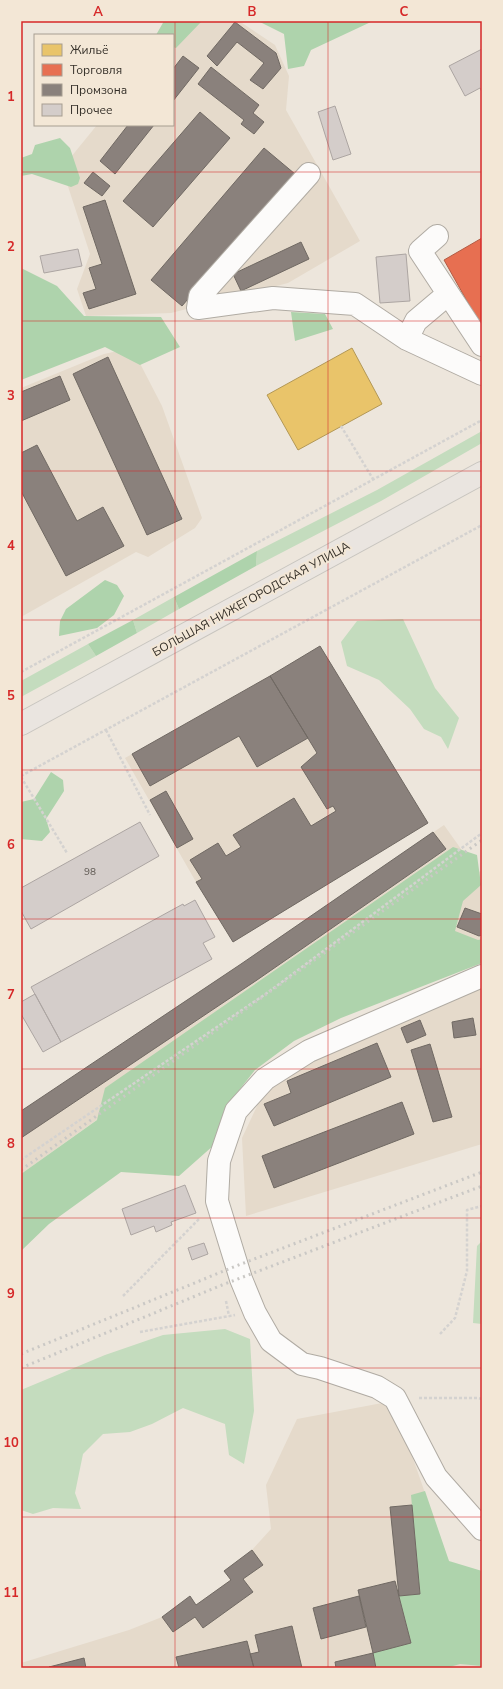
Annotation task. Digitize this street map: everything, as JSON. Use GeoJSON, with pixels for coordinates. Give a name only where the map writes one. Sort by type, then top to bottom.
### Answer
{"type":"FeatureCollection","features":[{"type":"Feature","properties":{"kind":"main road","name":"БОЛЬШАЯ НИЖЕГОРОДСКАЯ УЛИЦА"},"geometry":{"type":"LineString","coordinates":[[21,724],[482,473]]}},
{"type":"Feature","properties":{"kind":"street"},"geometry":{"type":"LineString","coordinates":[[309,174],[200,296],[198,308],[273,298],[355,304],[407,339],[482,374]]}},
{"type":"Feature","properties":{"kind":"street"},"geometry":{"type":"LineString","coordinates":[[437,236],[420,251],[482,345]]}},
{"type":"Feature","properties":{"kind":"street"},"geometry":{"type":"LineString","coordinates":[[407,339],[416,321],[448,294]]}},
{"type":"Feature","properties":{"kind":"street"},"geometry":{"type":"LineString","coordinates":[[482,976],[309,1051],[265,1079],[236,1111],[219,1161],[217,1201],[236,1266],[255,1313],[271,1341],[302,1364],[320,1368],[377,1387],[394,1398],[436,1476],[482,1529]]}},
{"type":"Feature","properties":{"kind":"path"},"geometry":{"type":"LineString","coordinates":[[21,672],[482,420]]}},
{"type":"Feature","properties":{"kind":"path"},"geometry":{"type":"LineString","coordinates":[[341,426],[373,479]]}},
{"type":"Feature","properties":{"kind":"path"},"geometry":{"type":"LineString","coordinates":[[67,852],[21,777],[482,524]]}},
{"type":"Feature","properties":{"kind":"path"},"geometry":{"type":"LineString","coordinates":[[106,730],[150,815]]}},
{"type":"Feature","properties":{"kind":"path"},"geometry":{"type":"LineString","coordinates":[[21,1160],[267,993],[482,834]]}},
{"type":"Feature","properties":{"kind":"path"},"geometry":{"type":"LineString","coordinates":[[123,1296],[217,1201]]}},
{"type":"Feature","properties":{"kind":"path"},"geometry":{"type":"LineString","coordinates":[[440,1334],[455,1318],[467,1271],[468,1210],[482,1206]]}},
{"type":"Feature","properties":{"kind":"path"},"geometry":{"type":"LineString","coordinates":[[140,1332],[229,1316],[255,1313]]}},
{"type":"Feature","properties":{"kind":"path"},"geometry":{"type":"LineString","coordinates":[[394,1398],[482,1399]]}},
{"type":"Feature","properties":{"kind":"shaded area"},"geometry":{"type":"Polygon","coordinates":[[[196,21],[239,21],[275,45],[289,76],[286,110],[360,241],[288,283],[171,313],[86,316],[77,289],[90,254],[62,168],[96,126],[174,126],[174,34],[196,21]]]}},
{"type":"Feature","properties":{"kind":"shaded area"},"geometry":{"type":"Polygon","coordinates":[[[132,348],[162,406],[202,518],[195,528],[148,557],[136,552],[21,617],[21,388],[104,354],[132,348]]]}},
{"type":"Feature","properties":{"kind":"shaded area"},"geometry":{"type":"Polygon","coordinates":[[[320,646],[428,823],[233,942],[196,882],[125,758],[320,646]]]}},
{"type":"Feature","properties":{"kind":"shaded area"},"geometry":{"type":"Polygon","coordinates":[[[444,825],[466,856],[21,1174],[21,1111],[241,964],[444,825]]]}},
{"type":"Feature","properties":{"kind":"shaded area"},"geometry":{"type":"Polygon","coordinates":[[[482,870],[482,957],[468,963],[433,903],[482,870]]]}},
{"type":"Feature","properties":{"kind":"shaded area"},"geometry":{"type":"Polygon","coordinates":[[[482,987],[482,1144],[246,1216],[242,1138],[265,1089],[292,1070],[482,987]]]}},
{"type":"Feature","properties":{"kind":"shaded area"},"geometry":{"type":"Polygon","coordinates":[[[393,1401],[457,1585],[482,1582],[482,1668],[21,1668],[21,1663],[129,1630],[162,1617],[190,1596],[196,1605],[230,1580],[224,1571],[252,1550],[271,1529],[266,1485],[297,1419],[393,1401]]]}},
{"type":"Feature","properties":{"kind":"green space"},"geometry":{"type":"Polygon","coordinates":[[[164,21],[202,21],[176,48],[174,47],[174,34],[157,34],[164,21]]]}},
{"type":"Feature","properties":{"kind":"green space"},"geometry":{"type":"Polygon","coordinates":[[[258,21],[373,21],[311,50],[304,66],[288,69],[284,34],[258,21]]]}},
{"type":"Feature","properties":{"kind":"green space"},"geometry":{"type":"Polygon","coordinates":[[[60,138],[70,148],[80,178],[78,184],[71,187],[32,174],[21,176],[21,158],[32,154],[35,145],[60,138]]]}},
{"type":"Feature","properties":{"kind":"green space"},"geometry":{"type":"Polygon","coordinates":[[[21,268],[57,286],[84,316],[161,317],[180,347],[140,365],[105,347],[21,380],[21,268]]]}},
{"type":"Feature","properties":{"kind":"green space"},"geometry":{"type":"Polygon","coordinates":[[[291,312],[325,314],[333,329],[295,341],[291,312]]]}},
{"type":"Feature","properties":{"kind":"green space"},"geometry":{"type":"Polygon","coordinates":[[[482,431],[482,443],[381,501],[256,566],[257,551],[377,490],[482,431]]]}},
{"type":"Feature","properties":{"kind":"green space"},"geometry":{"type":"Polygon","coordinates":[[[257,551],[256,566],[179,609],[174,597],[257,551]]]}},
{"type":"Feature","properties":{"kind":"green space"},"geometry":{"type":"Polygon","coordinates":[[[105,580],[117,585],[124,596],[114,615],[97,628],[59,636],[60,621],[66,609],[105,580]]]}},
{"type":"Feature","properties":{"kind":"green space"},"geometry":{"type":"Polygon","coordinates":[[[174,597],[179,609],[137,633],[133,620],[174,597]]]}},
{"type":"Feature","properties":{"kind":"green space"},"geometry":{"type":"Polygon","coordinates":[[[403,619],[435,688],[459,718],[448,749],[441,737],[424,729],[410,709],[379,680],[347,666],[341,642],[357,621],[403,619]]]}},
{"type":"Feature","properties":{"kind":"green space"},"geometry":{"type":"Polygon","coordinates":[[[133,620],[137,633],[96,656],[88,644],[133,620]]]}},
{"type":"Feature","properties":{"kind":"green space"},"geometry":{"type":"Polygon","coordinates":[[[88,644],[96,656],[21,697],[21,681],[88,644]]]}},
{"type":"Feature","properties":{"kind":"green space"},"geometry":{"type":"Polygon","coordinates":[[[51,772],[63,780],[64,791],[46,819],[50,832],[42,841],[21,839],[21,802],[34,799],[51,772]]]}},
{"type":"Feature","properties":{"kind":"green space"},"geometry":{"type":"Polygon","coordinates":[[[453,847],[477,855],[481,885],[463,901],[455,931],[478,940],[482,939],[482,963],[341,1018],[294,1041],[255,1070],[225,1108],[214,1145],[179,1176],[121,1172],[49,1224],[21,1251],[21,1174],[97,1120],[105,1088],[453,847]]]}},
{"type":"Feature","properties":{"kind":"green space"},"geometry":{"type":"Polygon","coordinates":[[[482,1241],[482,1324],[473,1323],[477,1246],[482,1241]]]}},
{"type":"Feature","properties":{"kind":"green space"},"geometry":{"type":"Polygon","coordinates":[[[225,1329],[250,1339],[254,1411],[244,1464],[229,1455],[225,1424],[183,1408],[152,1424],[130,1432],[103,1434],[83,1454],[75,1493],[81,1509],[53,1508],[33,1514],[21,1510],[21,1390],[105,1355],[163,1335],[225,1329]]]}},
{"type":"Feature","properties":{"kind":"green space"},"geometry":{"type":"Polygon","coordinates":[[[425,1491],[449,1561],[482,1571],[482,1666],[460,1664],[446,1668],[376,1668],[373,1653],[411,1643],[399,1596],[420,1594],[411,1495],[425,1491]]]}},
{"type":"Feature","properties":{"kind":"building: Жильё"},"geometry":{"type":"Polygon","coordinates":[[[352,348],[382,404],[298,450],[267,395],[352,348]]]}},
{"type":"Feature","properties":{"kind":"building: Торговля"},"geometry":{"type":"Polygon","coordinates":[[[482,238],[482,328],[444,260],[482,238]]]}},
{"type":"Feature","properties":{"kind":"building: Промзона"},"geometry":{"type":"Polygon","coordinates":[[[235,22],[276,53],[281,68],[263,89],[250,80],[264,63],[237,42],[217,66],[207,56],[235,22]]]}},
{"type":"Feature","properties":{"kind":"building: Промзона"},"geometry":{"type":"Polygon","coordinates":[[[183,56],[199,68],[174,100],[174,68],[183,56]]]}},
{"type":"Feature","properties":{"kind":"building: Промзона"},"geometry":{"type":"Polygon","coordinates":[[[211,67],[259,105],[253,113],[264,122],[254,134],[241,124],[244,120],[198,84],[211,67]]]}},
{"type":"Feature","properties":{"kind":"building: Промзона"},"geometry":{"type":"Polygon","coordinates":[[[200,112],[230,138],[153,227],[123,201],[200,112]]]}},
{"type":"Feature","properties":{"kind":"building: Промзона"},"geometry":{"type":"Polygon","coordinates":[[[127,126],[153,126],[115,174],[100,161],[127,126]]]}},
{"type":"Feature","properties":{"kind":"building: Промзона"},"geometry":{"type":"Polygon","coordinates":[[[264,148],[295,174],[182,306],[151,280],[264,148]]]}},
{"type":"Feature","properties":{"kind":"building: Промзона"},"geometry":{"type":"Polygon","coordinates":[[[93,172],[110,186],[102,196],[84,183],[93,172]]]}},
{"type":"Feature","properties":{"kind":"building: Промзона"},"geometry":{"type":"Polygon","coordinates":[[[105,200],[136,294],[89,309],[83,293],[96,289],[89,268],[102,264],[83,207],[105,200]]]}},
{"type":"Feature","properties":{"kind":"building: Промзона"},"geometry":{"type":"Polygon","coordinates":[[[301,242],[309,259],[241,291],[233,274],[301,242]]]}},
{"type":"Feature","properties":{"kind":"building: Промзона"},"geometry":{"type":"Polygon","coordinates":[[[108,357],[182,519],[147,535],[73,374],[108,357]]]}},
{"type":"Feature","properties":{"kind":"building: Промзона"},"geometry":{"type":"Polygon","coordinates":[[[60,376],[70,400],[21,421],[21,392],[60,376]]]}},
{"type":"Feature","properties":{"kind":"building: Промзона"},"geometry":{"type":"Polygon","coordinates":[[[37,445],[77,521],[103,507],[124,546],[66,576],[21,491],[21,453],[37,445]]]}},
{"type":"Feature","properties":{"kind":"building: Промзона"},"geometry":{"type":"Polygon","coordinates":[[[320,646],[428,823],[233,942],[196,882],[202,879],[190,860],[218,843],[226,856],[241,847],[233,835],[294,798],[311,826],[336,811],[333,806],[327,809],[301,767],[317,753],[270,676],[320,646]]]}},
{"type":"Feature","properties":{"kind":"building: Промзона"},"geometry":{"type":"Polygon","coordinates":[[[270,676],[308,738],[257,767],[239,736],[150,786],[132,754],[270,676]]]}},
{"type":"Feature","properties":{"kind":"building: Промзона"},"geometry":{"type":"Polygon","coordinates":[[[166,791],[193,839],[177,848],[150,800],[166,791]]]}},
{"type":"Feature","properties":{"kind":"building: Промзона"},"geometry":{"type":"Polygon","coordinates":[[[433,832],[446,849],[257,980],[21,1138],[21,1111],[241,964],[433,832]]]}},
{"type":"Feature","properties":{"kind":"building: Промзона"},"geometry":{"type":"Polygon","coordinates":[[[465,908],[482,914],[482,935],[479,936],[457,927],[465,908]]]}},
{"type":"Feature","properties":{"kind":"building: Промзона"},"geometry":{"type":"Polygon","coordinates":[[[473,1018],[476,1035],[454,1038],[452,1022],[473,1018]]]}},
{"type":"Feature","properties":{"kind":"building: Промзона"},"geometry":{"type":"Polygon","coordinates":[[[420,1020],[426,1035],[407,1043],[401,1028],[420,1020]]]}},
{"type":"Feature","properties":{"kind":"building: Промзона"},"geometry":{"type":"Polygon","coordinates":[[[377,1043],[391,1077],[274,1126],[264,1104],[291,1093],[287,1081],[377,1043]]]}},
{"type":"Feature","properties":{"kind":"building: Промзона"},"geometry":{"type":"Polygon","coordinates":[[[430,1044],[452,1117],[433,1122],[411,1050],[430,1044]]]}},
{"type":"Feature","properties":{"kind":"building: Промзона"},"geometry":{"type":"Polygon","coordinates":[[[402,1102],[414,1134],[274,1188],[262,1156],[402,1102]]]}},
{"type":"Feature","properties":{"kind":"building: Промзона"},"geometry":{"type":"Polygon","coordinates":[[[412,1505],[420,1594],[399,1596],[390,1507],[412,1505]]]}},
{"type":"Feature","properties":{"kind":"building: Промзона"},"geometry":{"type":"Polygon","coordinates":[[[252,1550],[263,1565],[243,1579],[253,1592],[203,1628],[195,1617],[173,1632],[162,1617],[190,1596],[196,1605],[231,1580],[224,1571],[252,1550]]]}},
{"type":"Feature","properties":{"kind":"building: Промзона"},"geometry":{"type":"Polygon","coordinates":[[[395,1581],[411,1643],[373,1653],[358,1590],[395,1581]]]}},
{"type":"Feature","properties":{"kind":"building: Промзона"},"geometry":{"type":"Polygon","coordinates":[[[359,1596],[366,1627],[321,1639],[313,1608],[359,1596]]]}},
{"type":"Feature","properties":{"kind":"building: Промзона"},"geometry":{"type":"Polygon","coordinates":[[[292,1626],[302,1668],[254,1668],[250,1654],[259,1652],[255,1635],[292,1626]]]}},
{"type":"Feature","properties":{"kind":"building: Промзона"},"geometry":{"type":"Polygon","coordinates":[[[247,1641],[254,1668],[179,1668],[176,1657],[247,1641]]]}},
{"type":"Feature","properties":{"kind":"building: Промзона"},"geometry":{"type":"Polygon","coordinates":[[[373,1653],[376,1668],[336,1668],[335,1662],[373,1653]]]}},
{"type":"Feature","properties":{"kind":"building: Промзона"},"geometry":{"type":"Polygon","coordinates":[[[84,1658],[86,1668],[49,1667],[84,1658]]]}},
{"type":"Feature","properties":{"kind":"building: Прочее"},"geometry":{"type":"Polygon","coordinates":[[[482,49],[482,92],[480,88],[465,96],[449,66],[482,49]]]}},
{"type":"Feature","properties":{"kind":"building: Прочее"},"geometry":{"type":"Polygon","coordinates":[[[335,106],[351,154],[333,160],[318,112],[335,106]]]}},
{"type":"Feature","properties":{"kind":"building: Прочее"},"geometry":{"type":"Polygon","coordinates":[[[78,249],[82,266],[44,273],[40,256],[78,249]]]}},
{"type":"Feature","properties":{"kind":"building: Прочее"},"geometry":{"type":"Polygon","coordinates":[[[406,254],[410,301],[380,303],[376,257],[406,254]]]}},
{"type":"Feature","properties":{"kind":"building: Прочее"},"geometry":{"type":"Polygon","coordinates":[[[140,822],[159,856],[31,929],[21,911],[21,888],[140,822]]]}},
{"type":"Feature","properties":{"kind":"building: Прочее"},"geometry":{"type":"Polygon","coordinates":[[[195,900],[215,937],[203,943],[212,959],[61,1042],[31,987],[183,904],[184,906],[195,900]]]}},
{"type":"Feature","properties":{"kind":"building: Прочее"},"geometry":{"type":"Polygon","coordinates":[[[35,994],[61,1042],[43,1052],[21,1014],[21,1002],[35,994]]]}},
{"type":"Feature","properties":{"kind":"building: Прочее"},"geometry":{"type":"Polygon","coordinates":[[[185,1185],[196,1213],[171,1222],[172,1225],[156,1232],[154,1226],[131,1235],[122,1209],[185,1185]]]}},
{"type":"Feature","properties":{"kind":"building: Прочее"},"geometry":{"type":"Polygon","coordinates":[[[204,1243],[208,1254],[192,1260],[188,1248],[204,1243]]]}},
{"type":"Feature","properties":{"kind":"railway"},"geometry":{"type":"LineString","coordinates":[[21,1170],[482,840]]}},
{"type":"Feature","properties":{"kind":"railway"},"geometry":{"type":"LineString","coordinates":[[21,1354],[236,1266],[482,1172]]}},
{"type":"Feature","properties":{"kind":"railway"},"geometry":{"type":"LineString","coordinates":[[21,1368],[222,1285],[482,1186]]}}]}
